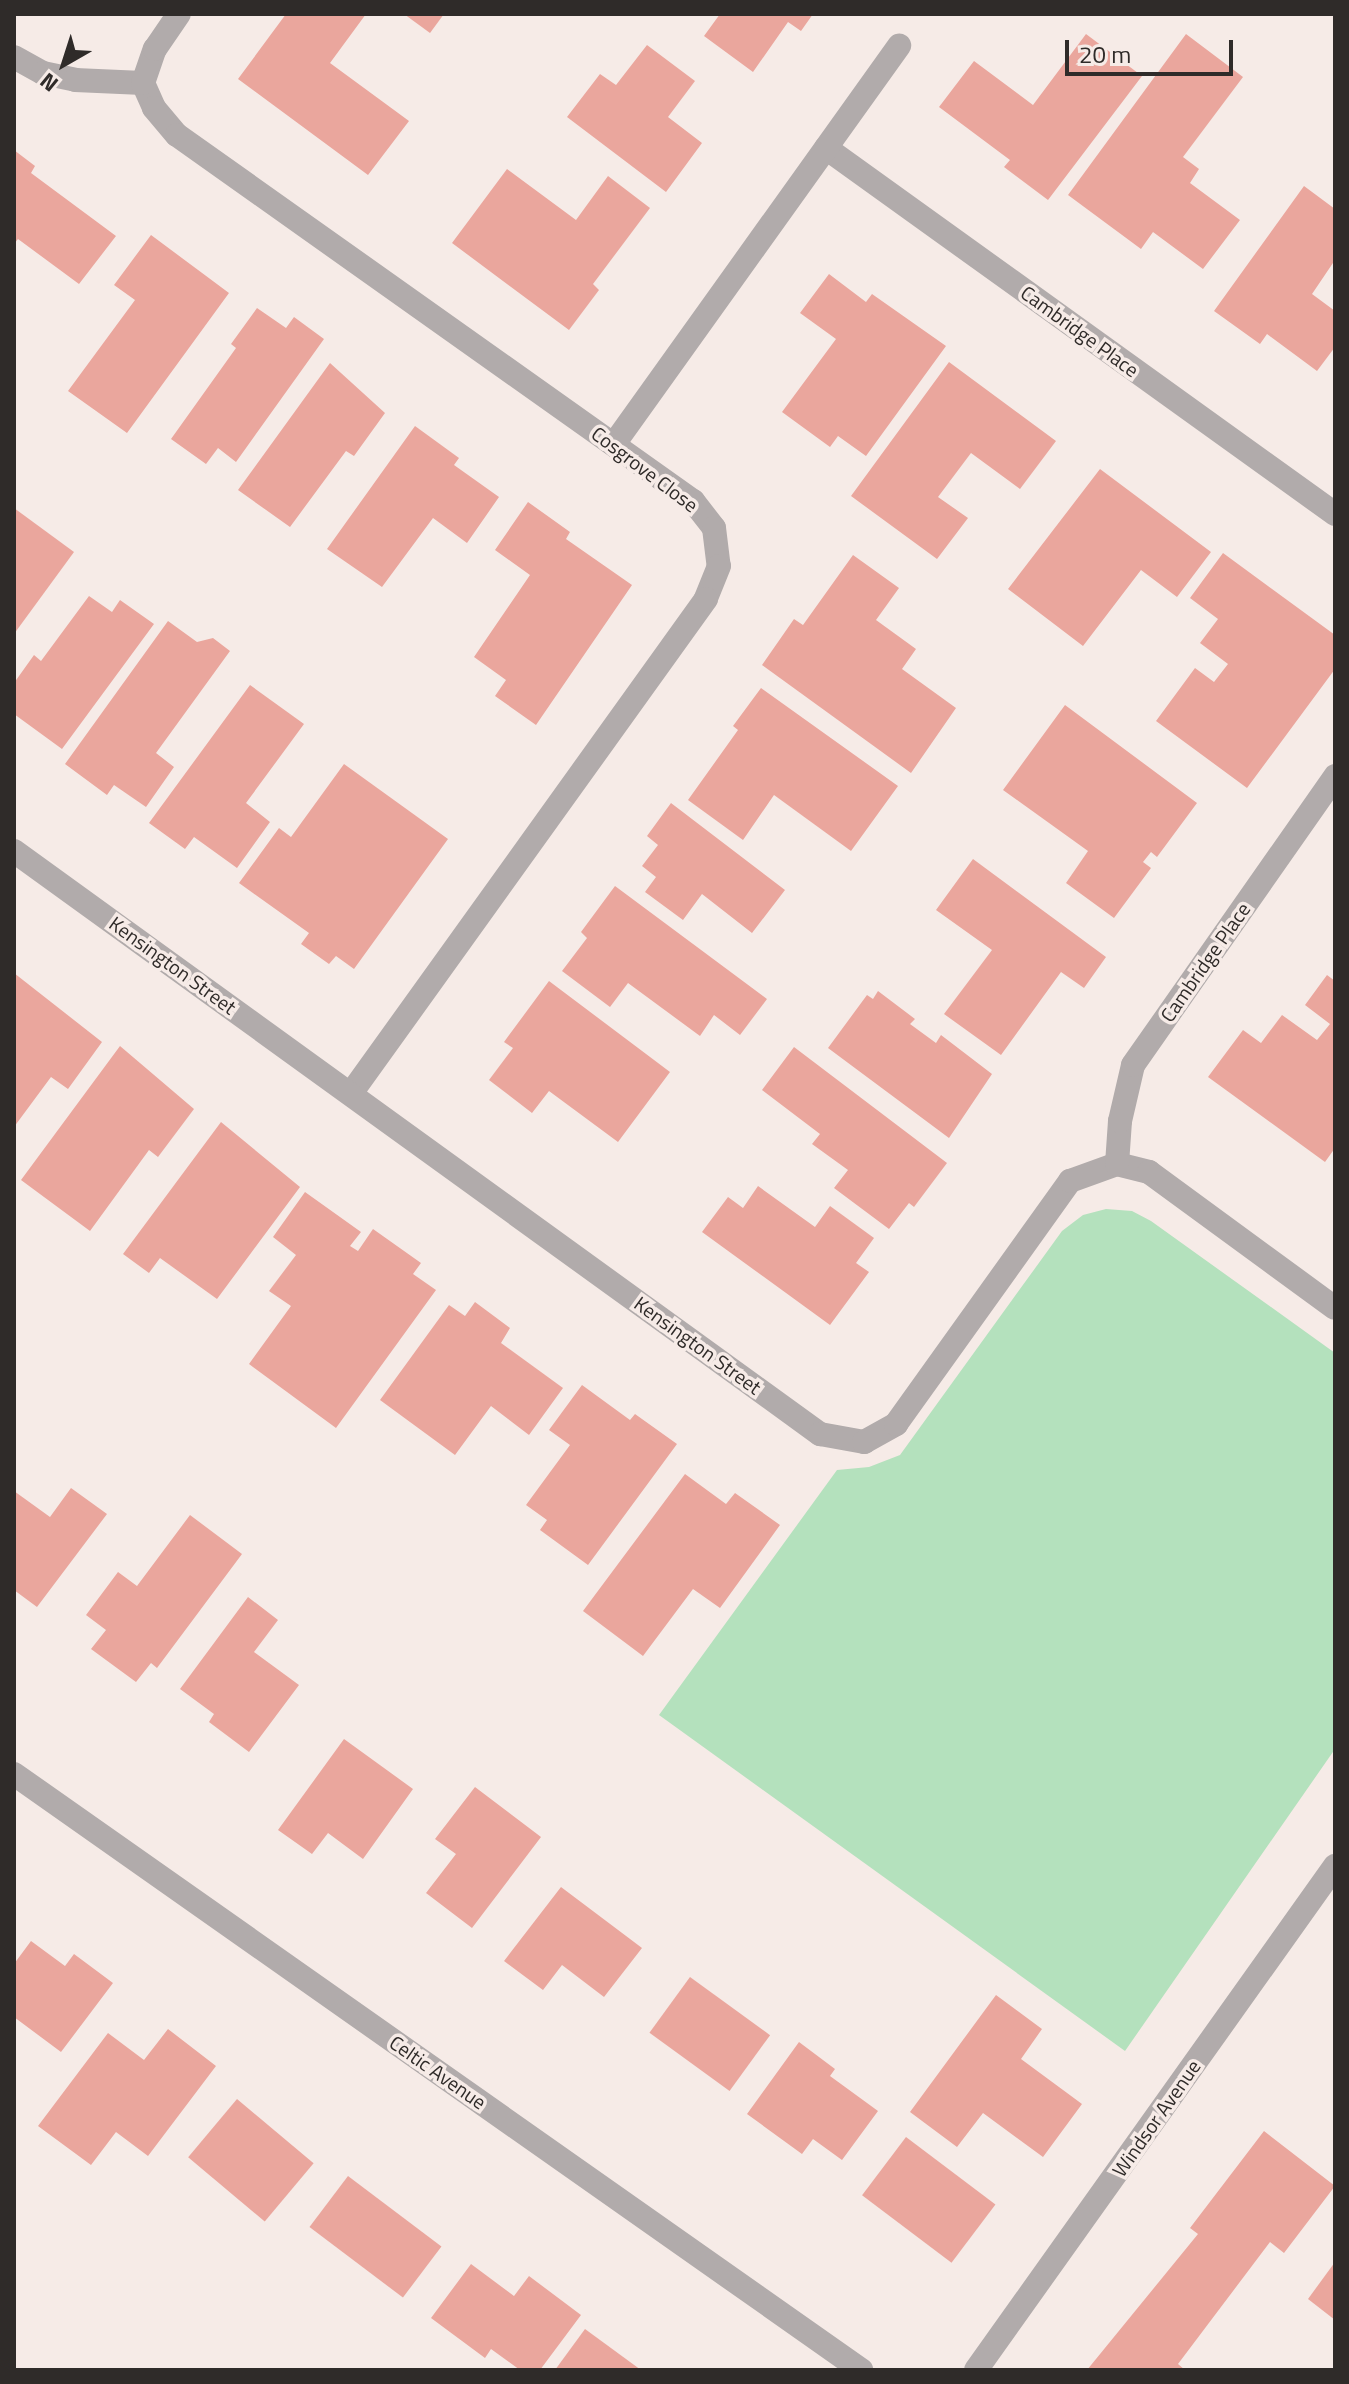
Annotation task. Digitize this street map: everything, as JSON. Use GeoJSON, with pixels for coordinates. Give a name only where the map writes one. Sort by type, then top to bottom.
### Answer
{"type":"FeatureCollection","features":[{"type":"Feature","properties":{"kind":"street"},"geometry":{"type":"LineString","coordinates":[[14,57],[43,73],[75,80],[143,83],[155,49],[179,14]]}},
{"type":"Feature","properties":{"kind":"street"},"geometry":{"type":"LineString","coordinates":[[614,444],[899,46]]}},
{"type":"Feature","properties":{"kind":"street","name":"Cosgrove Close"},"geometry":{"type":"LineString","coordinates":[[143,83],[154,108],[177,135],[693,501],[714,528],[719,566],[706,599],[352,1092]]}},
{"type":"Feature","properties":{"kind":"street","name":"Cambridge Place"},"geometry":{"type":"LineString","coordinates":[[826,148],[1335,514]]}},
{"type":"Feature","properties":{"kind":"street","name":"Cambridge Place"},"geometry":{"type":"LineString","coordinates":[[1117,1164],[1120,1121],[1133,1065],[1335,776]]}},
{"type":"Feature","properties":{"kind":"street","name":"Kensington Street"},"geometry":{"type":"LineString","coordinates":[[14,851],[352,1092],[820,1434],[864,1442],[896,1424],[1070,1181],[1117,1164]]}},
{"type":"Feature","properties":{"kind":"street"},"geometry":{"type":"LineString","coordinates":[[1117,1164],[1149,1172],[1335,1308]]}},
{"type":"Feature","properties":{"kind":"street","name":"Celtic Avenue"},"geometry":{"type":"LineString","coordinates":[[14,1774],[861,2370]]}},
{"type":"Feature","properties":{"kind":"street","name":"Windsor Avenue"},"geometry":{"type":"LineString","coordinates":[[976,2370],[1335,1866]]}},
{"type":"Feature","properties":{"kind":"green space"},"geometry":{"type":"Polygon","coordinates":[[[1106,1209],[1132,1211],[1151,1221],[1335,1353],[1335,1749],[1125,2051],[659,1715],[837,1470],[869,1467],[900,1455],[1062,1231],[1083,1215],[1106,1209]]]}},
{"type":"Feature","properties":{"kind":"building"},"geometry":{"type":"Polygon","coordinates":[[[286,14],[366,14],[330,63],[409,121],[368,175],[238,79],[286,14]]]}},
{"type":"Feature","properties":{"kind":"building"},"geometry":{"type":"Polygon","coordinates":[[[404,14],[444,14],[430,33],[404,14]]]}},
{"type":"Feature","properties":{"kind":"building"},"geometry":{"type":"Polygon","coordinates":[[[720,14],[813,14],[801,31],[788,22],[753,72],[704,36],[720,14]]]}},
{"type":"Feature","properties":{"kind":"building"},"geometry":{"type":"Polygon","coordinates":[[[1086,34],[1142,76],[1048,200],[1004,167],[1010,160],[939,107],[974,61],[1033,105],[1086,34]]]}},
{"type":"Feature","properties":{"kind":"building"},"geometry":{"type":"Polygon","coordinates":[[[1186,34],[1243,77],[1183,157],[1199,169],[1190,183],[1240,220],[1203,269],[1153,232],[1141,249],[1068,195],[1186,34]]]}},
{"type":"Feature","properties":{"kind":"building"},"geometry":{"type":"Polygon","coordinates":[[[647,45],[695,81],[668,117],[702,143],[666,192],[567,117],[600,74],[616,85],[647,45]]]}},
{"type":"Feature","properties":{"kind":"building"},"geometry":{"type":"Polygon","coordinates":[[[14,150],[35,166],[31,173],[116,236],[79,284],[18,239],[14,244],[14,150]]]}},
{"type":"Feature","properties":{"kind":"building"},"geometry":{"type":"Polygon","coordinates":[[[507,169],[576,220],[608,176],[650,208],[593,284],[599,290],[569,330],[452,243],[507,169]]]}},
{"type":"Feature","properties":{"kind":"building"},"geometry":{"type":"Polygon","coordinates":[[[1304,186],[1335,209],[1335,260],[1312,294],[1335,311],[1335,347],[1317,371],[1267,334],[1260,344],[1214,311],[1304,186]]]}},
{"type":"Feature","properties":{"kind":"building"},"geometry":{"type":"Polygon","coordinates":[[[151,235],[229,293],[127,433],[68,391],[135,300],[114,285],[151,235]]]}},
{"type":"Feature","properties":{"kind":"building"},"geometry":{"type":"Polygon","coordinates":[[[829,274],[866,302],[872,294],[946,346],[866,456],[838,436],[830,447],[782,412],[836,339],[800,313],[829,274]]]}},
{"type":"Feature","properties":{"kind":"building"},"geometry":{"type":"Polygon","coordinates":[[[257,308],[286,328],[294,317],[324,339],[236,462],[218,448],[206,464],[171,439],[236,348],[231,344],[257,308]]]}},
{"type":"Feature","properties":{"kind":"building"},"geometry":{"type":"Polygon","coordinates":[[[949,362],[1056,441],[1020,489],[971,453],[938,497],[968,518],[937,559],[851,496],[949,362]]]}},
{"type":"Feature","properties":{"kind":"building"},"geometry":{"type":"Polygon","coordinates":[[[330,363],[385,413],[354,456],[346,451],[290,527],[238,490],[330,363]]]}},
{"type":"Feature","properties":{"kind":"building"},"geometry":{"type":"Polygon","coordinates":[[[415,426],[459,458],[454,465],[499,497],[467,543],[433,518],[382,587],[327,549],[415,426]]]}},
{"type":"Feature","properties":{"kind":"building"},"geometry":{"type":"Polygon","coordinates":[[[1100,469],[1211,552],[1177,597],[1141,570],[1083,646],[1008,589],[1100,469]]]}},
{"type":"Feature","properties":{"kind":"building"},"geometry":{"type":"Polygon","coordinates":[[[528,502],[570,532],[566,539],[632,585],[536,725],[495,696],[506,680],[474,657],[530,575],[495,550],[528,502]]]}},
{"type":"Feature","properties":{"kind":"building"},"geometry":{"type":"Polygon","coordinates":[[[14,508],[74,552],[14,634],[14,508]]]}},
{"type":"Feature","properties":{"kind":"building"},"geometry":{"type":"Polygon","coordinates":[[[1223,553],[1335,635],[1335,669],[1247,788],[1156,721],[1195,668],[1214,682],[1228,664],[1200,643],[1218,619],[1190,598],[1223,553]]]}},
{"type":"Feature","properties":{"kind":"building"},"geometry":{"type":"Polygon","coordinates":[[[853,555],[899,588],[876,620],[916,649],[902,669],[956,708],[911,773],[762,665],[794,619],[803,625],[853,555]]]}},
{"type":"Feature","properties":{"kind":"building"},"geometry":{"type":"Polygon","coordinates":[[[89,596],[112,612],[120,600],[154,624],[62,749],[14,714],[14,683],[34,655],[41,661],[89,596]]]}},
{"type":"Feature","properties":{"kind":"building"},"geometry":{"type":"Polygon","coordinates":[[[168,621],[197,642],[213,638],[230,651],[156,753],[174,767],[146,807],[114,785],[107,795],[65,764],[168,621]]]}},
{"type":"Feature","properties":{"kind":"building"},"geometry":{"type":"Polygon","coordinates":[[[250,685],[304,724],[246,803],[270,822],[237,868],[194,837],[185,849],[149,823],[250,685]]]}},
{"type":"Feature","properties":{"kind":"building"},"geometry":{"type":"Polygon","coordinates":[[[761,688],[898,786],[851,851],[774,795],[743,840],[688,800],[738,730],[733,726],[761,688]]]}},
{"type":"Feature","properties":{"kind":"building"},"geometry":{"type":"Polygon","coordinates":[[[1065,705],[1197,803],[1157,857],[1151,852],[1143,862],[1151,868],[1114,918],[1066,883],[1088,851],[1003,790],[1065,705]]]}},
{"type":"Feature","properties":{"kind":"building"},"geometry":{"type":"Polygon","coordinates":[[[344,764],[448,839],[354,969],[336,956],[329,964],[301,944],[309,933],[239,883],[279,828],[291,837],[344,764]]]}},
{"type":"Feature","properties":{"kind":"building"},"geometry":{"type":"Polygon","coordinates":[[[671,803],[785,890],[752,933],[702,894],[683,920],[645,892],[656,877],[642,866],[658,845],[647,836],[671,803]]]}},
{"type":"Feature","properties":{"kind":"building"},"geometry":{"type":"Polygon","coordinates":[[[973,859],[1106,957],[1084,988],[1061,972],[1001,1055],[944,1014],[992,950],[936,910],[973,859]]]}},
{"type":"Feature","properties":{"kind":"building"},"geometry":{"type":"Polygon","coordinates":[[[615,886],[767,999],[740,1035],[714,1015],[700,1036],[628,983],[610,1007],[562,971],[587,938],[581,932],[615,886]]]}},
{"type":"Feature","properties":{"kind":"building"},"geometry":{"type":"Polygon","coordinates":[[[14,973],[102,1042],[68,1089],[51,1077],[14,1127],[14,973]]]}},
{"type":"Feature","properties":{"kind":"building"},"geometry":{"type":"Polygon","coordinates":[[[1327,975],[1335,981],[1335,1148],[1325,1162],[1208,1077],[1243,1030],[1261,1043],[1282,1015],[1317,1040],[1330,1024],[1305,1005],[1327,975]]]}},
{"type":"Feature","properties":{"kind":"building"},"geometry":{"type":"Polygon","coordinates":[[[549,981],[670,1072],[618,1142],[549,1091],[532,1113],[489,1080],[513,1048],[504,1042],[549,981]]]}},
{"type":"Feature","properties":{"kind":"building"},"geometry":{"type":"Polygon","coordinates":[[[878,991],[915,1019],[910,1024],[936,1043],[941,1035],[992,1074],[949,1138],[828,1048],[867,995],[873,999],[878,991]]]}},
{"type":"Feature","properties":{"kind":"building"},"geometry":{"type":"Polygon","coordinates":[[[120,1046],[194,1109],[158,1157],[149,1150],[90,1231],[21,1180],[120,1046]]]}},
{"type":"Feature","properties":{"kind":"building"},"geometry":{"type":"Polygon","coordinates":[[[794,1047],[947,1163],[914,1207],[909,1203],[889,1229],[834,1188],[848,1170],[812,1144],[820,1134],[762,1090],[794,1047]]]}},
{"type":"Feature","properties":{"kind":"building"},"geometry":{"type":"Polygon","coordinates":[[[221,1122],[300,1187],[217,1299],[160,1258],[149,1273],[123,1254],[221,1122]]]}},
{"type":"Feature","properties":{"kind":"building"},"geometry":{"type":"Polygon","coordinates":[[[758,1186],[815,1227],[830,1206],[874,1238],[856,1263],[869,1272],[830,1325],[702,1232],[728,1197],[743,1208],[758,1186]]]}},
{"type":"Feature","properties":{"kind":"building"},"geometry":{"type":"Polygon","coordinates":[[[305,1192],[361,1232],[350,1246],[358,1251],[373,1229],[421,1263],[413,1274],[436,1290],[336,1428],[249,1364],[291,1306],[269,1291],[296,1255],[273,1237],[305,1192]]]}},
{"type":"Feature","properties":{"kind":"building"},"geometry":{"type":"Polygon","coordinates":[[[475,1302],[510,1328],[501,1343],[563,1388],[529,1435],[491,1406],[455,1455],[380,1400],[449,1305],[465,1316],[475,1302]]]}},
{"type":"Feature","properties":{"kind":"building"},"geometry":{"type":"Polygon","coordinates":[[[582,1385],[630,1420],[635,1414],[677,1444],[588,1565],[540,1530],[547,1520],[526,1505],[570,1445],[549,1430],[582,1385]]]}},
{"type":"Feature","properties":{"kind":"building"},"geometry":{"type":"Polygon","coordinates":[[[685,1474],[726,1504],[735,1493],[780,1525],[720,1608],[693,1589],[643,1656],[583,1611],[685,1474]]]}},
{"type":"Feature","properties":{"kind":"building"},"geometry":{"type":"Polygon","coordinates":[[[71,1488],[107,1514],[37,1607],[14,1590],[14,1491],[50,1517],[71,1488]]]}},
{"type":"Feature","properties":{"kind":"building"},"geometry":{"type":"Polygon","coordinates":[[[190,1515],[242,1554],[157,1668],[151,1663],[136,1682],[91,1649],[106,1630],[86,1615],[118,1572],[137,1586],[190,1515]]]}},
{"type":"Feature","properties":{"kind":"building"},"geometry":{"type":"Polygon","coordinates":[[[248,1597],[278,1620],[254,1652],[299,1685],[249,1752],[209,1722],[214,1714],[180,1689],[248,1597]]]}},
{"type":"Feature","properties":{"kind":"building"},"geometry":{"type":"Polygon","coordinates":[[[344,1739],[413,1789],[363,1859],[328,1833],[312,1854],[278,1830],[344,1739]]]}},
{"type":"Feature","properties":{"kind":"building"},"geometry":{"type":"Polygon","coordinates":[[[475,1787],[541,1837],[472,1928],[426,1893],[456,1854],[435,1839],[475,1787]]]}},
{"type":"Feature","properties":{"kind":"building"},"geometry":{"type":"Polygon","coordinates":[[[561,1887],[642,1948],[604,1997],[562,1965],[543,1990],[504,1961],[561,1887]]]}},
{"type":"Feature","properties":{"kind":"building"},"geometry":{"type":"Polygon","coordinates":[[[31,1941],[65,1966],[74,1954],[113,1983],[61,2052],[14,2017],[14,1964],[31,1941]]]}},
{"type":"Feature","properties":{"kind":"building"},"geometry":{"type":"Polygon","coordinates":[[[690,1977],[770,2035],[730,2091],[649,2033],[690,1977]]]}},
{"type":"Feature","properties":{"kind":"building"},"geometry":{"type":"Polygon","coordinates":[[[996,1995],[1042,2029],[1021,2059],[1082,2104],[1043,2157],[983,2113],[957,2147],[910,2112],[996,1995]]]}},
{"type":"Feature","properties":{"kind":"building"},"geometry":{"type":"Polygon","coordinates":[[[168,2029],[216,2066],[148,2156],[116,2132],[91,2165],[38,2126],[108,2033],[144,2060],[168,2029]]]}},
{"type":"Feature","properties":{"kind":"building"},"geometry":{"type":"Polygon","coordinates":[[[799,2042],[835,2069],[830,2076],[878,2111],[842,2160],[813,2139],[802,2154],[747,2114],[799,2042]]]}},
{"type":"Feature","properties":{"kind":"building"},"geometry":{"type":"Polygon","coordinates":[[[237,2099],[314,2163],[265,2221],[188,2157],[237,2099]]]}},
{"type":"Feature","properties":{"kind":"building"},"geometry":{"type":"Polygon","coordinates":[[[1264,2131],[1335,2186],[1284,2253],[1270,2242],[1178,2364],[1185,2370],[1087,2370],[1198,2234],[1190,2228],[1264,2131]]]}},
{"type":"Feature","properties":{"kind":"building"},"geometry":{"type":"Polygon","coordinates":[[[906,2137],[995,2204],[952,2263],[862,2195],[906,2137]]]}},
{"type":"Feature","properties":{"kind":"building"},"geometry":{"type":"Polygon","coordinates":[[[348,2176],[441,2246],[403,2298],[309,2227],[348,2176]]]}},
{"type":"Feature","properties":{"kind":"building"},"geometry":{"type":"Polygon","coordinates":[[[1335,2262],[1335,2320],[1308,2299],[1335,2262]]]}},
{"type":"Feature","properties":{"kind":"building"},"geometry":{"type":"Polygon","coordinates":[[[471,2264],[514,2296],[529,2276],[581,2315],[540,2370],[520,2370],[491,2349],[485,2358],[431,2318],[471,2264]]]}},
{"type":"Feature","properties":{"kind":"building"},"geometry":{"type":"Polygon","coordinates":[[[585,2329],[641,2370],[555,2370],[585,2329]]]}}]}
